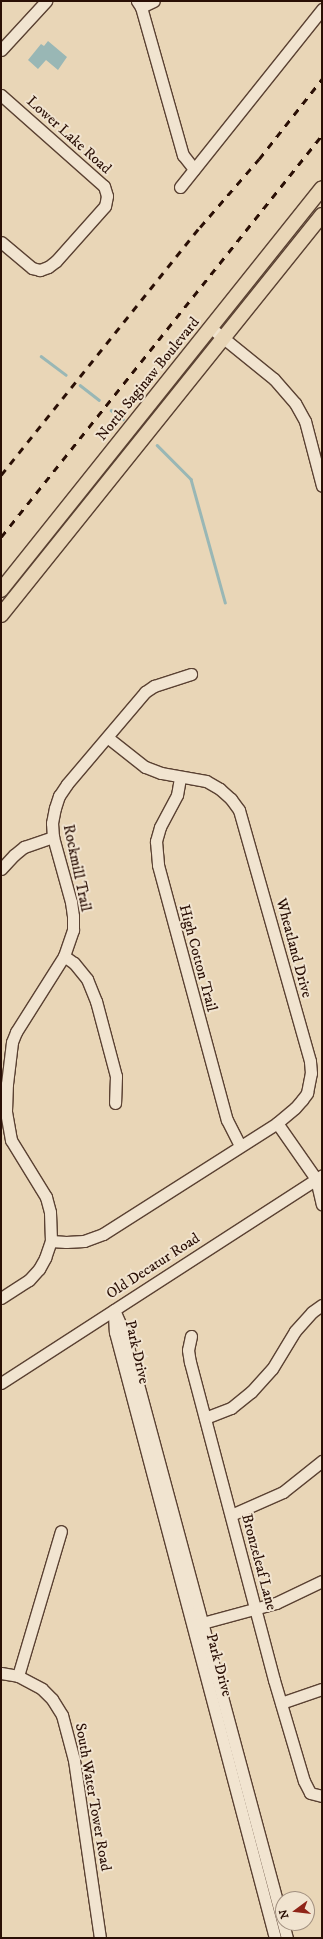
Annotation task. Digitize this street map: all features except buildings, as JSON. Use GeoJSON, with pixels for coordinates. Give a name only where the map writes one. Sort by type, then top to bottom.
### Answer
{"type":"FeatureCollection","features":[{"type":"Feature","properties":{"kind":"main road","name":"North Saginaw Boulevard"},"geometry":{"type":"LineString","coordinates":[[1,590],[322,188]]}},
{"type":"Feature","properties":{"kind":"main road"},"geometry":{"type":"LineString","coordinates":[[1,615],[322,215]]}},
{"type":"Feature","properties":{"kind":"street"},"geometry":{"type":"LineString","coordinates":[[1,50],[45,1]]}},
{"type":"Feature","properties":{"kind":"street"},"geometry":{"type":"LineString","coordinates":[[154,1],[139,4],[183,156],[194,169]]}},
{"type":"Feature","properties":{"kind":"street"},"geometry":{"type":"LineString","coordinates":[[180,187],[322,9]]}},
{"type":"Feature","properties":{"kind":"street","name":"Lower Lake Road"},"geometry":{"type":"LineString","coordinates":[[1,95],[104,186],[107,196],[105,206],[56,261],[48,267],[40,270],[32,268],[1,242]]}},
{"type":"Feature","properties":{"kind":"street"},"geometry":{"type":"LineString","coordinates":[[211,328],[274,379],[295,403],[305,421],[322,486]]}},
{"type":"Feature","properties":{"kind":"street","name":"Rockmill Trail"},"geometry":{"type":"LineString","coordinates":[[1,1298],[29,1280],[39,1269],[51,1241],[50,1212],[46,1197],[11,1140],[3,1111],[12,1042],[16,1032],[64,956],[73,930],[73,916],[53,837],[52,823],[59,796],[67,784],[145,692],[154,686],[191,674]]}},
{"type":"Feature","properties":{"kind":"street","name":"Wheatland Drive"},"geometry":{"type":"LineString","coordinates":[[51,1241],[84,1241],[103,1234],[277,1122],[295,1108],[307,1093],[311,1074],[310,1061],[244,823],[239,810],[231,799],[220,789],[206,781],[180,778],[145,767],[107,737]]}},
{"type":"Feature","properties":{"kind":"street","name":"High Cotton Trail"},"geometry":{"type":"LineString","coordinates":[[180,778],[177,795],[160,827],[156,841],[158,865],[227,1120],[240,1145]]}},
{"type":"Feature","properties":{"kind":"street"},"geometry":{"type":"LineString","coordinates":[[1,869],[24,847],[53,837]]}},
{"type":"Feature","properties":{"kind":"street"},"geometry":{"type":"LineString","coordinates":[[64,956],[81,970],[87,979],[96,1000],[116,1076],[115,1103]]}},
{"type":"Feature","properties":{"kind":"street"},"geometry":{"type":"LineString","coordinates":[[277,1122],[320,1180],[322,1204]]}},
{"type":"Feature","properties":{"kind":"street","name":"Old Decatur Road"},"geometry":{"type":"LineString","coordinates":[[3,1378],[320,1180]]}},
{"type":"Feature","properties":{"kind":"street"},"geometry":{"type":"LineString","coordinates":[[205,1418],[231,1408],[251,1392],[272,1369],[295,1331],[312,1312],[322,1305]]}},
{"type":"Feature","properties":{"kind":"street","name":"Park Drive"},"geometry":{"type":"LineString","coordinates":[[114,1310],[124,1332],[275,1938]]}},
{"type":"Feature","properties":{"kind":"street","name":"Bronzeleaf Lane"},"geometry":{"type":"LineString","coordinates":[[191,1336],[188,1350],[190,1362],[281,1703],[304,1781],[310,1793],[322,1796]]}},
{"type":"Feature","properties":{"kind":"street"},"geometry":{"type":"LineString","coordinates":[[231,1515],[283,1492],[322,1461]]}},
{"type":"Feature","properties":{"kind":"street"},"geometry":{"type":"LineString","coordinates":[[18,1676],[61,1531]]}},
{"type":"Feature","properties":{"kind":"street"},"geometry":{"type":"LineString","coordinates":[[197,1624],[276,1603],[322,1581]]}},
{"type":"Feature","properties":{"kind":"street","name":"Park Drive"},"geometry":{"type":"LineString","coordinates":[[197,1624],[287,1938]]}},
{"type":"Feature","properties":{"kind":"street","name":"South Water Tower Road"},"geometry":{"type":"LineString","coordinates":[[1,1673],[18,1676],[42,1689],[52,1699],[62,1716],[68,1731],[76,1774],[100,1938]]}},
{"type":"Feature","properties":{"kind":"street"},"geometry":{"type":"LineString","coordinates":[[281,1703],[322,1689]]}},
{"type":"Feature","properties":{"kind":"water"},"geometry":{"type":"Polygon","coordinates":[[[48,41],[67,57],[58,70],[46,60],[38,69],[28,60],[41,44],[44,46],[48,41]]]}},
{"type":"Feature","properties":{"kind":"waterway"},"geometry":{"type":"LineString","coordinates":[[41,356],[66,375]]}},
{"type":"Feature","properties":{"kind":"waterway"},"geometry":{"type":"LineString","coordinates":[[80,385],[99,400]]}},
{"type":"Feature","properties":{"kind":"waterway"},"geometry":{"type":"LineString","coordinates":[[111,410],[123,419]]}},
{"type":"Feature","properties":{"kind":"waterway"},"geometry":{"type":"LineString","coordinates":[[157,445],[191,479],[225,602]]}},
{"type":"Feature","properties":{"kind":"railway"},"geometry":{"type":"LineString","coordinates":[[1,475],[200,227],[259,159],[322,79]]}},
{"type":"Feature","properties":{"kind":"railway"},"geometry":{"type":"LineString","coordinates":[[1,537],[322,135]]}}]}
